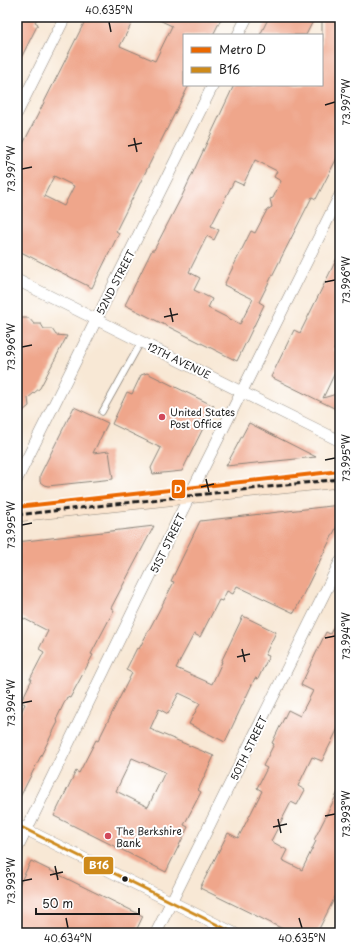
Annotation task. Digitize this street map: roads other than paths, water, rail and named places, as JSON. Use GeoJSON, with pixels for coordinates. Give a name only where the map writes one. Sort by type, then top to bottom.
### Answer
{"type":"FeatureCollection","features":[{"type":"Feature","properties":{"kind":"street"},"geometry":{"type":"LineString","coordinates":[[17,113],[65,17]]}},
{"type":"Feature","properties":{"kind":"street"},"geometry":{"type":"LineString","coordinates":[[238,34],[247,17]]}},
{"type":"Feature","properties":{"kind":"street","name":"52ND STREET"},"geometry":{"type":"LineString","coordinates":[[17,479],[212,86]]}},
{"type":"Feature","properties":{"kind":"street","name":"51ST STREET"},"geometry":{"type":"LineString","coordinates":[[17,849],[22,828],[340,195]]}},
{"type":"Feature","properties":{"kind":"street","name":"12TH AVENUE"},"geometry":{"type":"LineString","coordinates":[[17,280],[340,441]]}},
{"type":"Feature","properties":{"kind":"street"},"geometry":{"type":"LineString","coordinates":[[17,514],[340,480]]}},
{"type":"Feature","properties":{"kind":"street","name":"50TH STREET"},"geometry":{"type":"LineString","coordinates":[[156,933],[340,562]]}},
{"type":"Feature","properties":{"kind":"street"},"geometry":{"type":"LineString","coordinates":[[22,828],[234,933]]}},
{"type":"Feature","properties":{"kind":"lane"},"geometry":{"type":"LineString","coordinates":[[102,412],[141,342]]}},
{"type":"Feature","properties":{"kind":"railway"},"geometry":{"type":"LineString","coordinates":[[17,515],[340,479]]}},
{"type":"Feature","properties":{"kind":"metro line","name":"D"},"geometry":{"type":"LineString","coordinates":[[17,507],[340,471]]}},
{"type":"Feature","properties":{"kind":"place","name":"United States Post Office"},"geometry":{"type":"Point","coordinates":[162,417]}},
{"type":"Feature","properties":{"kind":"place","name":"The Berkshire Bank"},"geometry":{"type":"Point","coordinates":[108,836]}}]}
